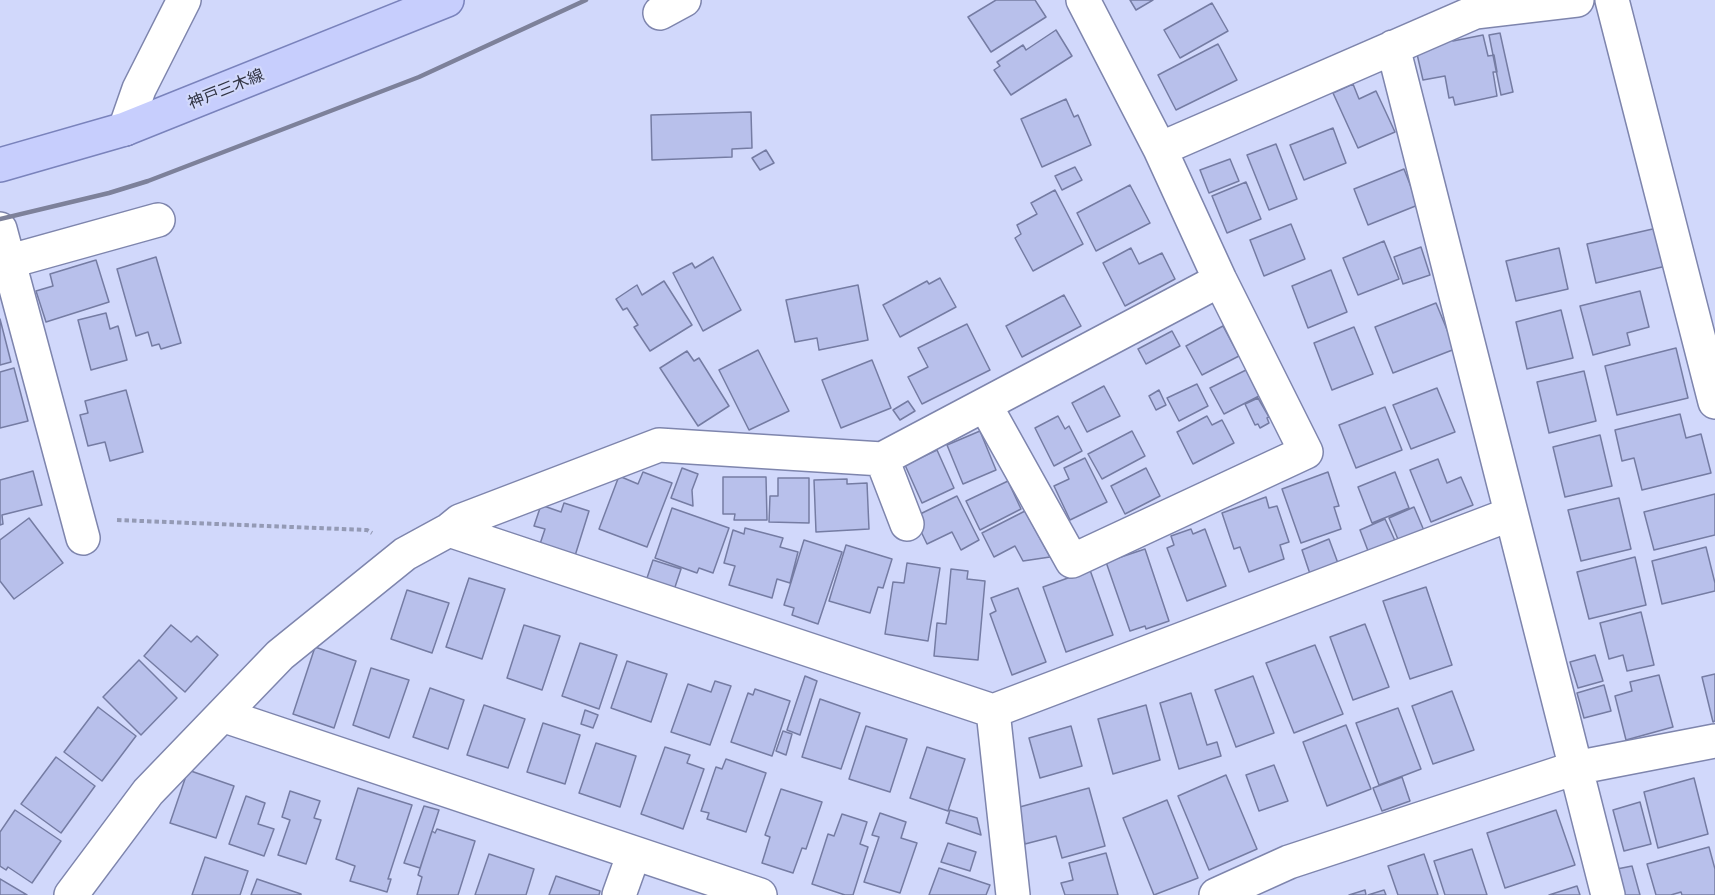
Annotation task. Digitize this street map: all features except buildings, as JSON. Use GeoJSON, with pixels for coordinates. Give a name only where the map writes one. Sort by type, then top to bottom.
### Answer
{"type":"FeatureCollection","features":[{"type":"Feature","properties":{"kind":"main road","name":"神戸三木線"},"geometry":{"type":"LineString","coordinates":[[0,165],[125,129],[447,0]]}},
{"type":"Feature","properties":{"kind":"street"},"geometry":{"type":"LineString","coordinates":[[125,129],[139,88],[184,0]]}},
{"type":"Feature","properties":{"kind":"street"},"geometry":{"type":"LineString","coordinates":[[985,405],[1072,561],[1306,452],[1220,280],[1160,149],[1083,0]]}},
{"type":"Feature","properties":{"kind":"street"},"geometry":{"type":"LineString","coordinates":[[1442,0],[1475,12]]}},
{"type":"Feature","properties":{"kind":"street"},"geometry":{"type":"LineString","coordinates":[[1160,149],[1475,12],[1577,0]]}},
{"type":"Feature","properties":{"kind":"street"},"geometry":{"type":"LineString","coordinates":[[1612,0],[1715,402]]}},
{"type":"Feature","properties":{"kind":"street"},"geometry":{"type":"LineString","coordinates":[[1393,47],[1608,895]]}},
{"type":"Feature","properties":{"kind":"street"},"geometry":{"type":"LineString","coordinates":[[4,262],[159,220]]}},
{"type":"Feature","properties":{"kind":"street"},"geometry":{"type":"LineString","coordinates":[[0,229],[4,262],[80,528]]}},
{"type":"Feature","properties":{"kind":"street"},"geometry":{"type":"LineString","coordinates":[[71,895],[148,792],[280,655],[405,554],[460,521],[659,445],[882,459],[1220,280]]}},
{"type":"Feature","properties":{"kind":"street"},"geometry":{"type":"LineString","coordinates":[[882,459],[907,524]]}},
{"type":"Feature","properties":{"kind":"street"},"geometry":{"type":"LineString","coordinates":[[448,530],[993,711],[1511,514]]}},
{"type":"Feature","properties":{"kind":"street"},"geometry":{"type":"LineString","coordinates":[[993,711],[1013,895]]}},
{"type":"Feature","properties":{"kind":"street"},"geometry":{"type":"LineString","coordinates":[[222,715],[760,895]]}},
{"type":"Feature","properties":{"kind":"street"},"geometry":{"type":"LineString","coordinates":[[1216,895],[1289,862],[1575,768],[1715,741]]}},
{"type":"Feature","properties":{"kind":"street"},"geometry":{"type":"LineString","coordinates":[[619,895],[634,853]]}},
{"type":"Feature","properties":{"kind":"path"},"geometry":{"type":"LineString","coordinates":[[80,528],[368,530],[405,554]]}},
{"type":"Feature","properties":{"kind":"railway"},"geometry":{"type":"LineString","coordinates":[[0,219],[109,193],[148,181],[419,77],[586,0]]}}]}
